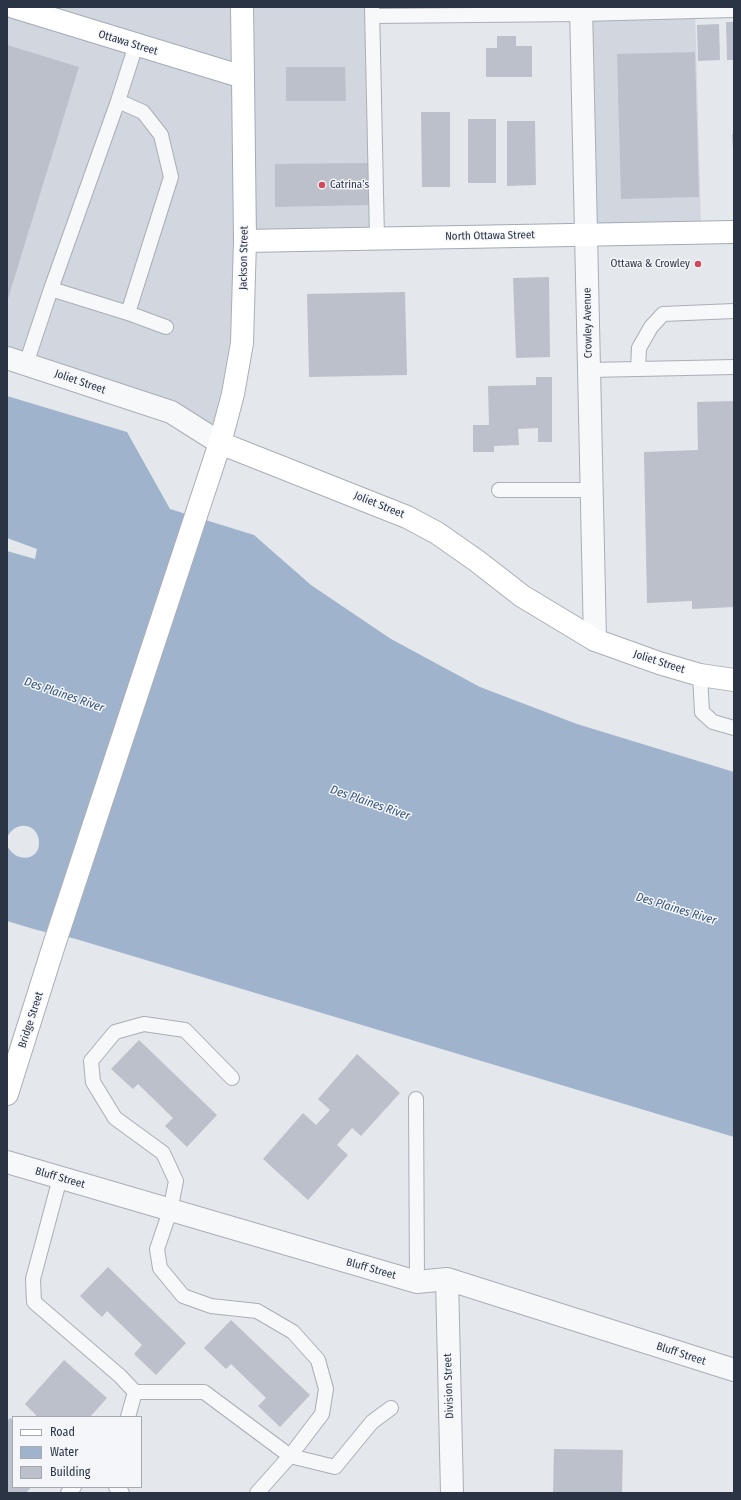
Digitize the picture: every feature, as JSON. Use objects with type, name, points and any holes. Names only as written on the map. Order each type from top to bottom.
[{"type":"street","name":"Ottawa Street","points":[[14,7],[243,77]]},
{"type":"street","name":"Jackson Street","points":[[200,503],[220,443],[233,394],[242,344],[245,240],[242,7]]},
{"type":"street","name":"Crowley Avenue","points":[[581,11],[595,640]]},
{"type":"street","name":"North Ottawa Street","points":[[245,240],[734,232]]},
{"type":"street","name":"Joliet Street","points":[[17,361],[171,412],[220,443],[407,517],[437,533],[477,561],[522,596],[595,640],[659,663],[700,675],[734,680]]},
{"type":"street","name":"Bridge Street","points":[[7,1094],[54,945],[200,503]]},
{"type":"street","name":"Bluff Street","points":[[7,1162],[170,1211],[417,1282],[447,1279],[734,1370]]},
{"type":"street","name":"Division Street","points":[[447,1279],[452,1493]]},
{"type":"lane","points":[[377,238],[372,12],[734,10]]},
{"type":"lane","points":[[17,361],[51,289],[118,101],[136,45]]},
{"type":"lane","points":[[118,101],[143,112],[161,135],[171,177],[128,313]]},
{"type":"lane","points":[[51,289],[128,313],[166,327]]},
{"type":"lane","points":[[638,369],[639,348],[651,327],[663,314],[734,310]]},
{"type":"lane","points":[[589,370],[734,367]]},
{"type":"lane","points":[[499,490],[591,490]]},
{"type":"lane","points":[[700,675],[702,712],[713,722],[734,728]]},
{"type":"lane","points":[[232,1078],[185,1030],[144,1024],[115,1032],[91,1061],[93,1082],[115,1118],[163,1153],[176,1181],[170,1211],[157,1249],[160,1268],[183,1296],[211,1306],[257,1312],[293,1332],[318,1360],[326,1389],[322,1414],[290,1456],[257,1493]]},
{"type":"lane","points":[[416,1100],[417,1282]]},
{"type":"lane","points":[[60,1178],[33,1279],[34,1302],[120,1376],[135,1392],[204,1392],[290,1456],[335,1467],[372,1422],[391,1408]]},
{"type":"lane","points":[[128,1416],[135,1392]]},
{"type":"shaded area","points":[[7,7],[238,78],[241,343],[219,441],[7,356]]},
{"type":"shaded area","points":[[21,7],[237,7],[238,75]]},
{"type":"shaded area","points":[[241,7],[582,7],[695,11],[701,229],[591,233],[581,14],[372,19],[376,237],[246,239]]},
{"type":"water","name":"Des Plaines River","points":[[7,396],[127,432],[170,509],[254,535],[311,585],[391,639],[480,687],[577,724],[734,772],[734,1137],[76,939],[7,921],[7,845],[10,851],[15,855],[26,858],[35,853],[38,849],[39,842],[38,835],[35,830],[25,826],[15,828],[10,832],[7,838],[7,551],[35,559],[37,549],[7,538]]},
{"type":"building","points":[[726,22],[734,22],[734,60],[727,60]]},
{"type":"building","points":[[719,24],[720,60],[698,61],[697,25]]},
{"type":"building","points":[[497,36],[516,36],[516,46],[532,46],[532,77],[486,77],[486,48],[497,48]]},
{"type":"building","points":[[7,45],[79,67],[7,302]]},
{"type":"building","points":[[695,52],[699,197],[621,199],[617,54]]},
{"type":"building","points":[[286,67],[345,67],[346,101],[286,101]]},
{"type":"building","points":[[421,112],[450,112],[450,187],[422,187]]},
{"type":"building","points":[[468,119],[496,119],[496,183],[468,183]]},
{"type":"building","points":[[507,121],[535,121],[536,185],[507,186]]},
{"type":"building","points":[[732,134],[734,134],[734,148],[733,148]]},
{"type":"building","name":"Catrina’s","points":[[369,163],[370,205],[275,207],[275,164]]},
{"type":"building","points":[[549,277],[550,357],[516,358],[513,278]]},
{"type":"building","points":[[405,292],[407,375],[309,377],[307,294]]},
{"type":"building","points":[[536,377],[552,377],[552,442],[538,442],[538,428],[518,429],[519,445],[494,446],[494,452],[473,452],[473,425],[489,425],[488,386],[536,385]]},
{"type":"building","points":[[734,401],[734,607],[692,609],[692,601],[647,603],[644,452],[698,450],[697,402]]},
{"type":"building","points":[[139,1040],[217,1115],[187,1147],[165,1126],[173,1118],[138,1084],[133,1089],[111,1069]]},
{"type":"building","points":[[357,1054],[400,1093],[361,1136],[352,1128],[337,1145],[348,1155],[308,1200],[263,1159],[303,1113],[316,1125],[330,1110],[318,1099]]},
{"type":"building","points":[[108,1267],[186,1343],[156,1375],[134,1354],[142,1345],[107,1311],[102,1317],[80,1296]]},
{"type":"building","points":[[231,1320],[310,1395],[280,1427],[258,1406],[266,1398],[231,1364],[226,1369],[204,1348]]},
{"type":"building","points":[[64,1360],[107,1398],[91,1416],[36,1416],[25,1404]]},
{"type":"building","points":[[10,1418],[12,1420],[12,1488],[30,1488],[26,1493],[7,1493],[7,1421]]},
{"type":"building","points":[[554,1449],[623,1450],[622,1493],[553,1493]]},
{"type":"place","name":"Catrina’s","points":[[322,185]]},
{"type":"place","name":"Ottawa & Crowley","points":[[698,264]]}]
